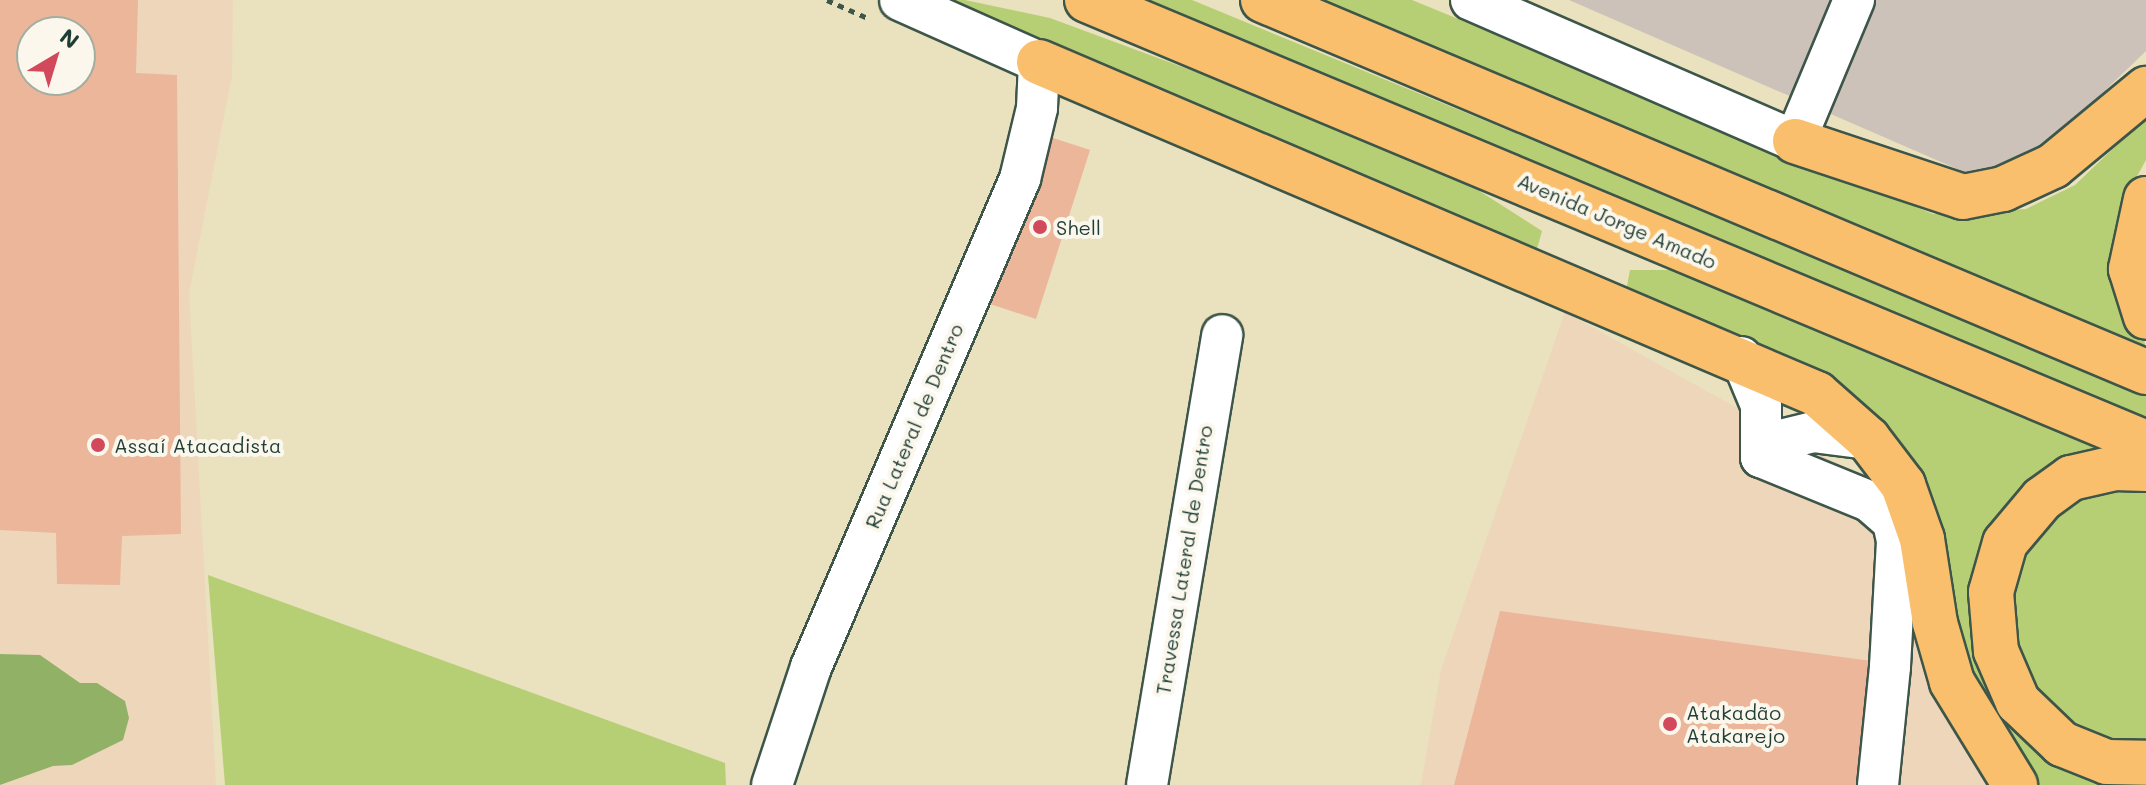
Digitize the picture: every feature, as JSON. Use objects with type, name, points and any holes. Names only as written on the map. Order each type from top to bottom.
[{"type":"main road","name":"Avenida Jorge Amado","points":[[1087,0],[2146,443]]},
{"type":"main road","points":[[1263,0],[2146,372]]},
{"type":"main road","points":[[1039,62],[1741,357],[1817,394],[1868,439],[1903,485],[1922,539],[1935,623],[1952,682],[2015,785]]},
{"type":"main road","points":[[1795,141],[1963,197],[2003,189],[2053,166],[2146,89]]},
{"type":"main road","points":[[2146,199],[2131,269],[2146,317]]},
{"type":"main road","points":[[2146,469],[2115,468],[2071,478],[2042,499],[2005,543],[1991,592],[1996,651],[2018,702],[2062,744],[2107,762],[2146,763]]},
{"type":"street","points":[[900,0],[1039,62]]},
{"type":"street","points":[[1471,0],[1795,141],[1854,0]]},
{"type":"street","name":"Rua Lateral de Dentro","points":[[772,785],[811,667],[1020,179],[1037,108],[1039,62]]},
{"type":"street","name":"Travessa Lateral de Dentro","points":[[1147,785],[1222,335]]},
{"type":"street","points":[[1741,357],[1761,405],[1761,457]]},
{"type":"street","points":[[1761,457],[1777,441],[1813,432],[1868,439]]},
{"type":"street","points":[[1761,457],[1869,501],[1893,522],[1897,541],[1892,636],[1878,785]]},
{"type":"shaded area","name":"Assaí Atacadista","points":[[0,0],[233,0],[232,76],[189,293],[216,785],[0,785]]},
{"type":"shaded area","points":[[1569,0],[2146,0],[2146,51],[2003,189]]},
{"type":"shaded area","name":"Atakadão Atakarejo","points":[[1565,312],[1882,489],[1947,710],[1987,785],[1421,785],[1441,670]]},
{"type":"green space","points":[[933,0],[965,0],[1050,18],[1231,85],[1467,183],[1542,231],[1535,256]]},
{"type":"green space","points":[[1128,0],[1192,0],[2146,393],[2146,417]]},
{"type":"green space","points":[[1299,0],[1412,0],[1933,214],[2026,209],[2075,185],[2146,117],[2146,160],[2125,198],[2146,352]]},
{"type":"green space","points":[[1630,270],[1686,270],[2115,454],[1987,552],[1999,705],[2146,785],[2029,785],[1958,663],[1901,451],[1625,296]]},
{"type":"green space","points":[[2146,484],[2146,749],[2064,732],[2025,691],[2004,628],[2007,567],[2043,513],[2088,486]]},
{"type":"green space","points":[[208,575],[725,763],[726,785],[225,785]]},
{"type":"green space","points":[[0,654],[40,655],[80,683],[97,683],[125,701],[129,718],[123,740],[72,765],[53,766],[0,785]]},
{"type":"building","name":"Assaí Atacadista","points":[[0,0],[138,0],[136,73],[177,75],[181,534],[122,536],[120,585],[57,584],[56,533],[0,530]]},
{"type":"building","name":"Shell","points":[[1044,135],[1090,150],[1036,319],[990,304]]},
{"type":"building","name":"Atakadão Atakarejo","points":[[1500,611],[1879,662],[1861,785],[1454,785]]},
{"type":"place","name":"Shell","points":[[1040,227]]},
{"type":"place","name":"Assaí Atacadista","points":[[98,445]]},
{"type":"place","name":"Atakadão Atakarejo","points":[[1670,724]]}]
